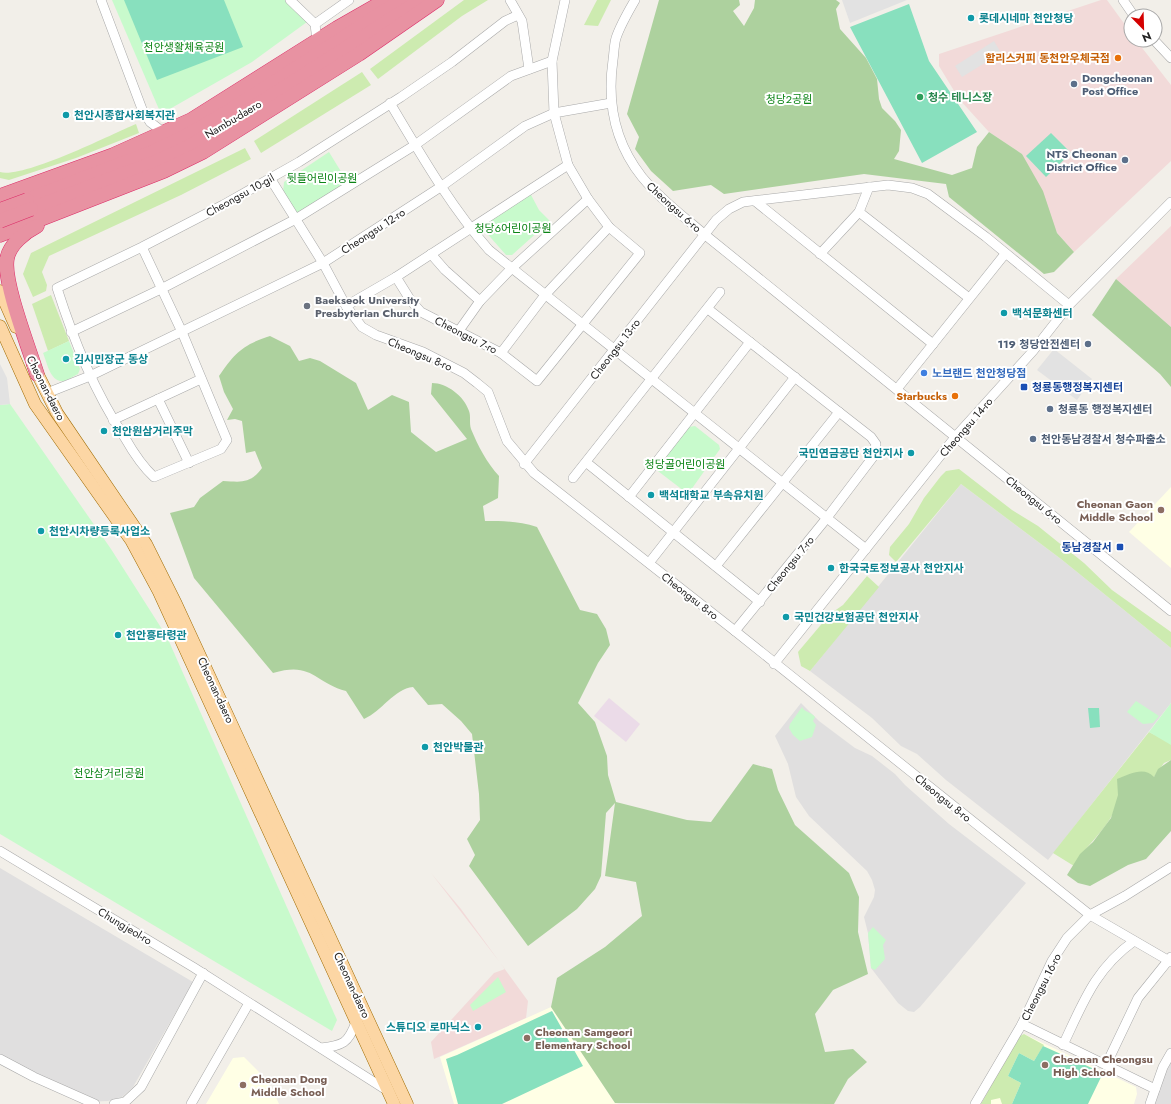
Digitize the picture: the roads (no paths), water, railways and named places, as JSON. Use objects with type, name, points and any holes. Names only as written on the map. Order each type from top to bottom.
[{"type":"highway","points":[[0,188],[14,187],[59,175],[113,155],[191,120],[386,0]]},
{"type":"highway","name":"Nambu-daero","points":[[27,205],[184,137],[231,110],[402,0]]},
{"type":"highway","name":"Nambu-daero","points":[[27,205],[153,162],[188,147],[250,110],[421,0]]},
{"type":"highway","points":[[37,374],[7,276],[7,258],[17,241],[29,230],[93,198],[164,171],[203,152],[359,54],[437,0]]},
{"type":"highway","points":[[0,234],[27,205],[59,175]]},
{"type":"highway","points":[[0,196],[27,205]]},
{"type":"highway","points":[[0,210],[27,205],[93,198]]},
{"type":"highway","points":[[0,221],[27,205]]},
{"type":"main road","name":"Cheonan-daero","points":[[0,291],[37,374],[57,413],[123,508],[146,544],[183,618],[404,1103]]},
{"type":"main road","name":"Cheonan-daero","points":[[0,326],[35,404],[131,540],[159,592],[388,1091],[404,1103]]},
{"type":"street","points":[[101,0],[142,109],[150,122],[163,132]]},
{"type":"street","points":[[290,0],[315,24],[317,42]]},
{"type":"street","points":[[315,24],[349,0]]},
{"type":"street","points":[[510,0],[522,21],[529,69]]},
{"type":"street","points":[[565,0],[552,61],[554,113],[568,165],[588,199],[609,227],[640,253],[582,325]]},
{"type":"street","name":"Cheongsu 6-ro","points":[[635,0],[616,38],[612,71],[611,103],[616,130],[626,154],[641,176],[654,190],[704,234],[1171,611]]},
{"type":"street","name":"Cheongsu 10-gil","points":[[113,420],[90,376],[71,332],[57,288],[142,248],[270,178],[390,103],[452,62],[505,21],[518,15]]},
{"type":"street","points":[[1162,48],[1171,58]]},
{"type":"street","points":[[71,332],[162,289],[294,220],[415,144],[511,76],[552,61]]},
{"type":"street","points":[[390,103],[442,186],[471,228],[489,250],[826,519],[866,549]]},
{"type":"street","name":"Cheongsu 12-ro","points":[[47,393],[90,376],[323,263],[442,186],[525,126],[554,113],[611,103]]},
{"type":"street","points":[[346,306],[396,277],[568,165]]},
{"type":"street","name":"Cheongsu 8-ro","points":[[270,178],[294,220],[323,263],[346,306],[362,328],[376,336],[423,352],[464,372],[477,382],[488,392],[507,441],[524,464],[1090,915],[1170,960]]},
{"type":"street","name":"Cheongsu 6-ro","points":[[704,234],[716,220],[729,209],[743,202],[869,187],[901,186],[928,194],[1069,304]]},
{"type":"street","points":[[820,254],[859,212],[869,187]]},
{"type":"street","points":[[458,332],[480,301],[511,269],[588,199]]},
{"type":"street","points":[[755,201],[933,344]]},
{"type":"street","name":"Cheongsu 14-ro","points":[[774,664],[956,436],[1033,351],[1069,304],[1171,202]]},
{"type":"street","points":[[859,212],[969,298]]},
{"type":"street","name":"Cheongsu 7-ro","points":[[501,353],[545,295],[609,227]]},
{"type":"street","name":"Cheongsu 13-ro","points":[[524,464],[615,350],[704,234]]},
{"type":"street","points":[[142,248],[182,332],[227,440],[221,449],[154,477],[139,460],[113,420],[201,379]]},
{"type":"street","points":[[431,254],[445,270],[480,301]]},
{"type":"street","points":[[897,389],[1005,254]]},
{"type":"street","name":"Cheongsu 7-ro","points":[[396,277],[411,301],[421,312],[501,353],[537,381],[582,325]]},
{"type":"street","points":[[573,478],[587,463],[720,292]]},
{"type":"street","name":"Cheongsu 7-ro","points":[[587,463],[760,602],[826,519],[873,457],[876,450],[876,444],[871,438],[839,412],[708,309]]},
{"type":"street","points":[[629,498],[750,342]]},
{"type":"street","points":[[649,563],[795,377]]},
{"type":"street","points":[[158,399],[189,463]]},
{"type":"street","points":[[716,566],[839,412]]},
{"type":"street","points":[[735,631],[760,602]]},
{"type":"street","name":"Chungjeol-ro","points":[[0,850],[203,973],[388,1091]]},
{"type":"street","name":"Cheongsu 16-ro","points":[[975,1104],[1022,1024],[1052,961],[1067,938],[1090,915],[1125,896],[1171,867]]},
{"type":"street","points":[[1063,1045],[1091,987],[1104,967],[1117,953],[1134,941]]},
{"type":"street","points":[[1106,1065],[1138,998],[1170,960]]},
{"type":"street","points":[[114,1104],[125,1102],[141,1087],[203,973]]},
{"type":"street","points":[[191,1104],[249,1003]]},
{"type":"street","points":[[320,1048],[343,1044],[351,1035],[356,1022]]},
{"type":"street","points":[[1022,1024],[1155,1089]]},
{"type":"street","points":[[1150,1104],[1163,1067],[1171,1053]]},
{"type":"street","points":[[0,1059],[34,1077],[95,1104]]},
{"type":"place","name":"롯데시네마 천안청당","points":[[971,18]]},
{"type":"place","name":"할리스커피 동천안우체국점","points":[[1118,58]]},
{"type":"place","name":"Dongcheonan Post Office","points":[[1074,84]]},
{"type":"place","name":"청수 테니스장","points":[[920,97]]},
{"type":"place","name":"천안시종합사회복지관","points":[[66,115]]},
{"type":"place","name":"NTS Cheonan District Office","points":[[1125,160]]},
{"type":"place","name":"Baekseok University Presbyterian Church","points":[[307,306]]},
{"type":"place","name":"백석문화센터","points":[[1004,313]]},
{"type":"place","name":"119 청당안전센터","points":[[1088,344]]},
{"type":"place","name":"김시민장군 동상","points":[[66,359]]},
{"type":"place","name":"노브랜드 천안청당점","points":[[924,373]]},
{"type":"place","name":"청룡동행정복지센터","points":[[1024,387]]},
{"type":"place","name":"Starbucks","points":[[955,396]]},
{"type":"place","name":"청룡동 행정복지센터","points":[[1050,409]]},
{"type":"place","name":"천안원삼거리주막","points":[[104,431]]},
{"type":"place","name":"천안동남경찰서 청수파출소","points":[[1033,439]]},
{"type":"place","name":"국민연금공단 천안지사","points":[[911,453]]},
{"type":"place","name":"백석대학교 부속유치원","points":[[651,495]]},
{"type":"place","name":"Cheonan Gaon Middle School","points":[[1161,510]]},
{"type":"place","name":"천안시차량등록사업소","points":[[41,531]]},
{"type":"place","name":"동남경찰서","points":[[1120,547]]},
{"type":"place","name":"한국국토정보공사 천안지사","points":[[831,568]]},
{"type":"place","name":"국민건강보험공단 천안지사","points":[[786,617]]},
{"type":"place","name":"천안흥타령관","points":[[118,635]]},
{"type":"place","name":"천안박물관","points":[[425,747]]},
{"type":"place","name":"스튜디오 로마닉스","points":[[478,1027]]},
{"type":"place","name":"Cheonan Samgeori Elementary School","points":[[527,1038]]},
{"type":"place","name":"Cheonan Cheongsu High School","points":[[1045,1065]]},
{"type":"place","name":"Cheonan Dong Middle School","points":[[243,1085]]},
{"type":"park label","name":"천안생활체육공원","points":[[184,47]]},
{"type":"park label","name":"청당2공원","points":[[789,99]]},
{"type":"park label","name":"뒷들어린이공원","points":[[322,178]]},
{"type":"park label","name":"청당6어린이공원","points":[[513,228]]},
{"type":"park label","name":"청당골어린이공원","points":[[685,464]]},
{"type":"park label","name":"천안삼거리공원","points":[[109,773]]}]
